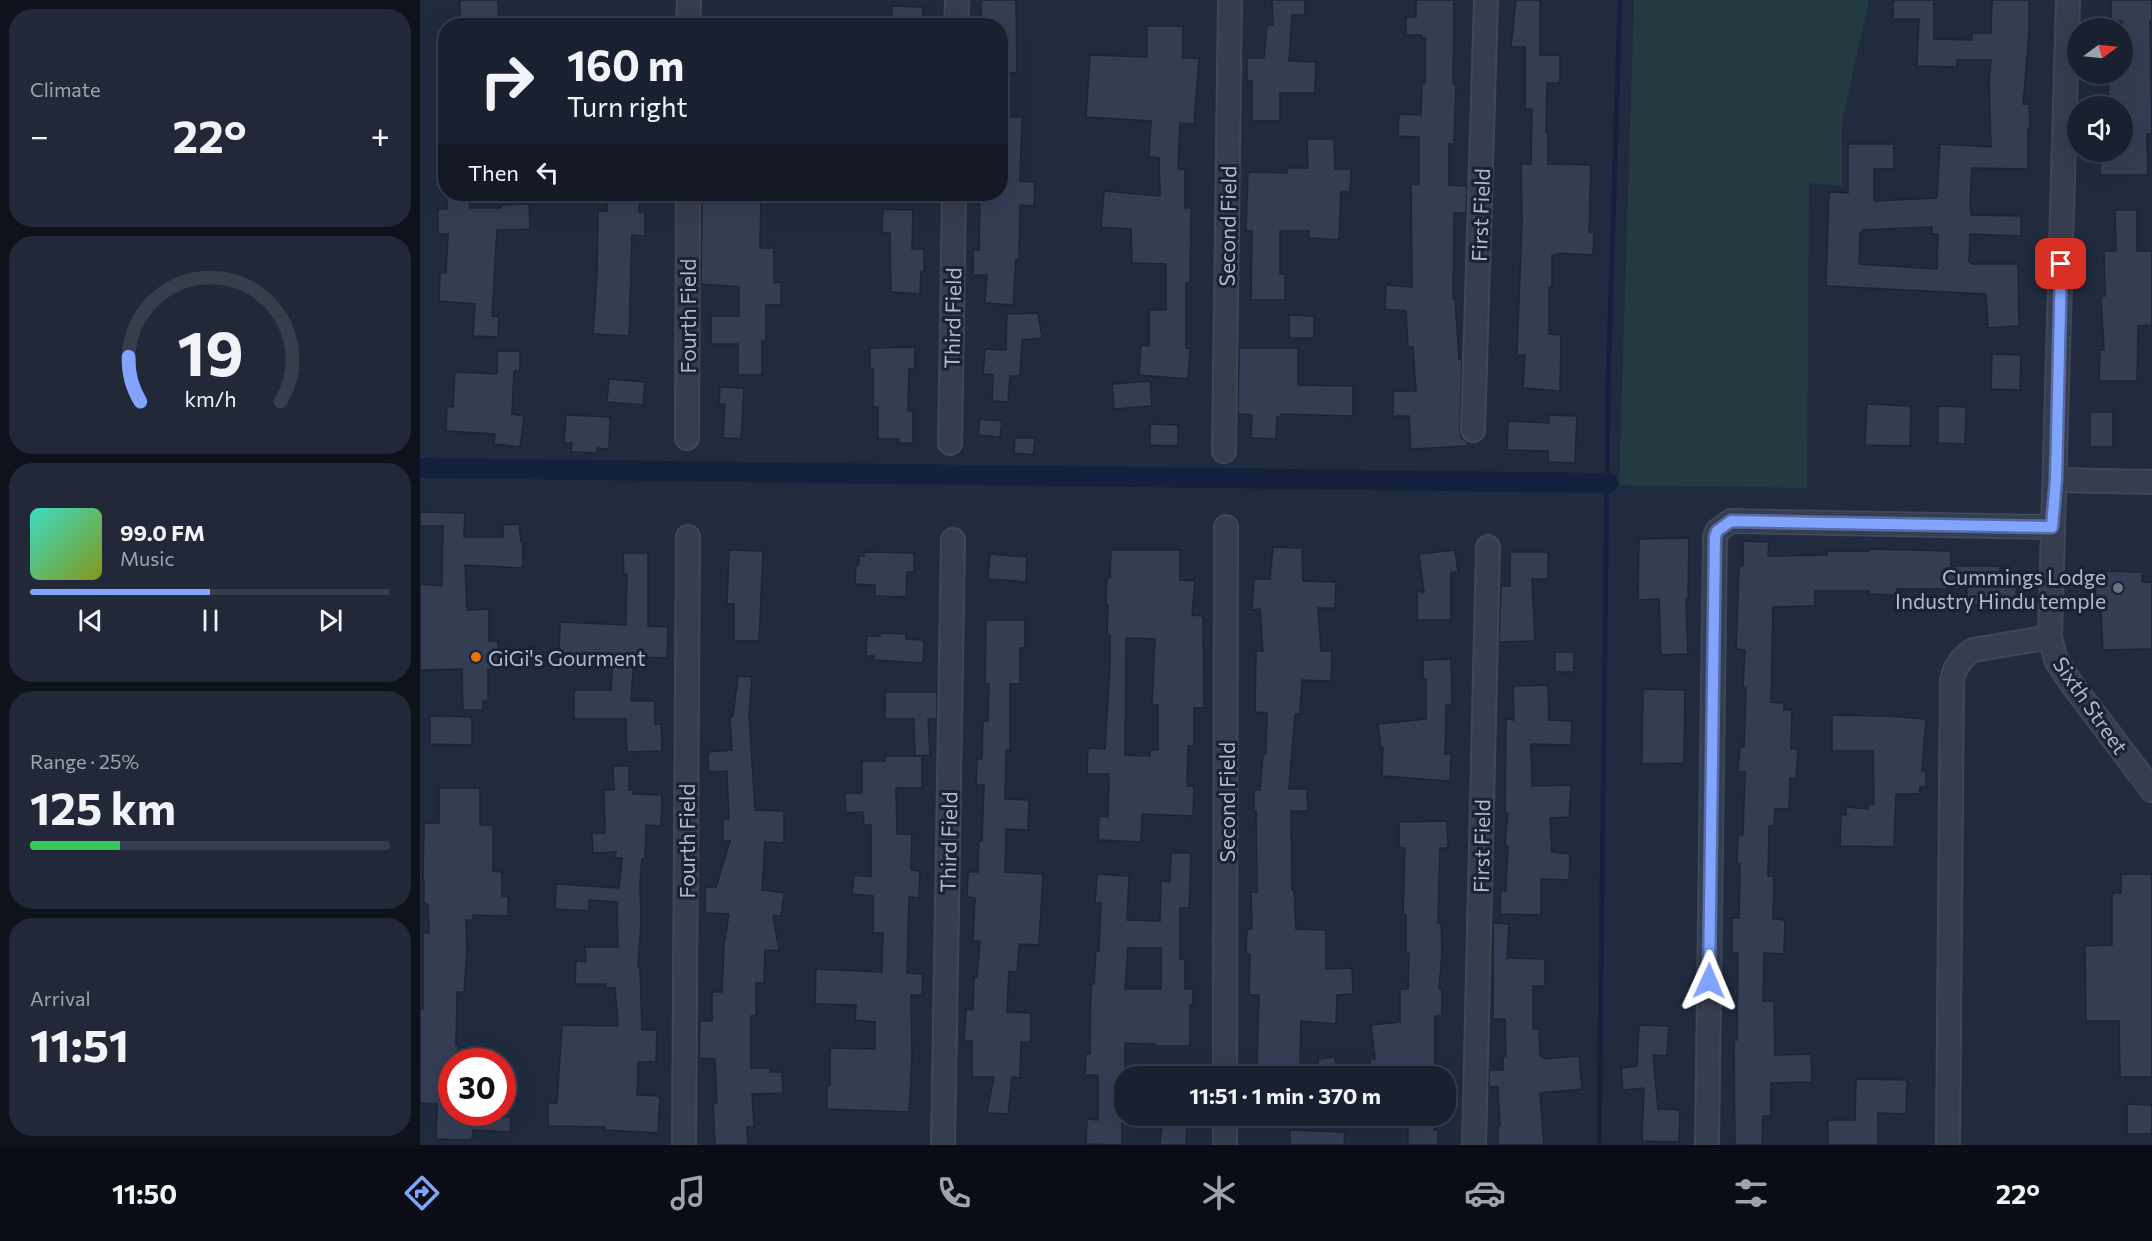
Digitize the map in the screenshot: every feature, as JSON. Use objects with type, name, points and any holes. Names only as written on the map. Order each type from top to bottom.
[{"type":"street","points":[[688,0],[688,18]]},
{"type":"street","points":[[957,0],[957,18]]},
{"type":"street","name":"Second Field","points":[[1224,451],[1230,0]]},
{"type":"street","name":"First Field","points":[[1473,430],[1486,0]]},
{"type":"street","name":"Sixth Street","points":[[2068,0],[2050,637],[2056,660],[2071,683],[2152,790]]},
{"type":"street","name":"Fourth Field","points":[[687,438],[688,201]]},
{"type":"street","name":"Third Field","points":[[950,444],[954,201]]},
{"type":"street","points":[[2056,480],[2152,482]]},
{"type":"street","points":[[1707,1145],[1715,537],[1717,531],[1731,521],[2052,527]]},
{"type":"street","name":"Second Field","points":[[1225,1066],[1226,527]]},
{"type":"street","name":"Fourth Field","points":[[684,1145],[688,537]]},
{"type":"street","name":"Third Field","points":[[944,1145],[953,540]]},
{"type":"street","name":"First Field","points":[[1474,1145],[1488,547]]},
{"type":"street","points":[[1948,1145],[1952,680],[1958,664],[1973,650],[2050,637]]},
{"type":"street","points":[[1225,1126],[1225,1145]]},
{"type":"green space","points":[[1634,0],[1869,0],[1842,122],[1842,186],[1809,183],[1807,488],[1619,485]]},
{"type":"building","points":[[460,0],[498,0],[499,18],[460,18]]},
{"type":"building","points":[[981,0],[1016,0],[1017,73],[1008,72],[1008,18],[981,18]]},
{"type":"building","points":[[1272,0],[1305,0],[1305,15],[1292,15],[1289,61],[1316,62],[1315,93],[1280,93],[1280,121],[1252,121],[1252,81],[1247,81],[1247,58],[1264,58],[1267,25],[1273,25]]},
{"type":"building","points":[[1416,0],[1454,0],[1453,84],[1456,84],[1454,144],[1449,144],[1449,185],[1467,186],[1466,213],[1454,213],[1453,299],[1455,299],[1459,359],[1462,358],[1460,430],[1461,437],[1468,446],[1411,449],[1409,416],[1393,416],[1393,391],[1416,391],[1413,347],[1408,347],[1406,311],[1385,309],[1386,285],[1412,287],[1411,184],[1419,184],[1419,137],[1398,136],[1399,114],[1421,115],[1422,83],[1425,83],[1425,38],[1422,38],[1422,35],[1406,35],[1406,17],[1416,17]]},
{"type":"building","points":[[1516,0],[1540,0],[1540,55],[1560,55],[1560,83],[1547,83],[1548,164],[1591,165],[1589,232],[1594,232],[1593,255],[1557,253],[1557,255],[1552,255],[1549,334],[1561,335],[1560,391],[1523,388],[1525,355],[1517,355],[1522,220],[1521,164],[1531,164],[1532,109],[1525,109],[1525,47],[1511,47]]},
{"type":"building","points":[[1893,0],[1934,0],[1934,39],[1972,40],[1972,33],[1991,33],[1992,0],[2029,0],[2029,33],[2023,104],[2029,104],[2028,169],[1972,168],[1970,201],[1971,215],[2021,216],[2021,236],[1970,234],[1969,262],[1973,264],[2018,264],[2019,326],[1988,328],[1986,294],[1826,286],[1829,192],[1848,193],[1848,144],[1894,144],[1894,169],[1874,169],[1874,201],[1937,198],[1940,144],[1991,147],[1989,80],[1991,60],[1957,60],[1957,67],[1917,66],[1919,19],[1893,19]],"holes":[[[1932,227],[1932,234],[1938,234],[1937,269],[1859,264],[1862,230]]]},
{"type":"building","points":[[2111,0],[2152,0],[2152,21],[2150,21],[2152,134],[2147,134],[2148,175],[2100,175],[2100,162],[2133,162],[2133,96],[2109,96],[2108,84],[2133,84],[2133,18],[2111,18]]},
{"type":"building","points":[[892,6],[923,7],[923,18],[891,18]]},
{"type":"building","points":[[1147,26],[1183,26],[1183,58],[1199,58],[1194,124],[1180,123],[1178,169],[1185,169],[1185,208],[1191,208],[1190,283],[1186,283],[1186,348],[1190,348],[1188,379],[1139,375],[1141,345],[1149,346],[1149,310],[1166,310],[1166,264],[1132,263],[1131,229],[1101,227],[1104,191],[1160,196],[1159,158],[1149,157],[1151,121],[1086,117],[1090,55],[1147,57]]},
{"type":"building","points":[[1008,117],[1022,117],[1020,181],[1035,182],[1034,206],[1020,205],[1019,260],[1016,260],[1013,305],[985,303],[987,275],[973,275],[973,250],[979,250],[980,201],[1008,201]]},
{"type":"building","points":[[1307,139],[1334,139],[1335,169],[1351,169],[1350,192],[1341,192],[1339,240],[1309,238],[1309,231],[1280,231],[1280,274],[1285,274],[1285,300],[1251,300],[1252,231],[1246,231],[1248,172],[1287,173],[1287,168],[1308,168]]},
{"type":"building","points":[[447,201],[469,201],[470,208],[501,208],[501,205],[529,204],[530,229],[497,230],[492,316],[499,317],[498,337],[473,336],[475,304],[439,301],[440,272],[446,273],[448,234],[438,234],[438,209],[447,209]]},
{"type":"building","points":[[608,201],[640,201],[639,212],[645,213],[645,236],[632,235],[629,336],[593,334],[598,211],[607,211]]},
{"type":"building","points":[[702,201],[761,201],[760,248],[774,248],[774,283],[781,282],[781,305],[766,305],[766,341],[762,341],[762,375],[738,375],[738,344],[711,344],[711,316],[739,316],[739,287],[701,284]]},
{"type":"building","points":[[883,209],[913,210],[912,249],[924,249],[924,272],[921,272],[920,294],[891,292],[890,233],[882,233]]},
{"type":"building","points":[[2115,210],[2137,210],[2137,251],[2152,251],[2152,325],[2138,326],[2137,381],[2099,381],[2100,350],[2104,350],[2101,296],[2105,296],[2104,251],[2116,251]]},
{"type":"building","points":[[1038,313],[1042,338],[1022,340],[1020,376],[1010,376],[1008,402],[992,401],[993,375],[983,374],[985,349],[1006,350],[1007,314]]},
{"type":"building","points":[[1289,315],[1314,316],[1314,338],[1289,338]]},
{"type":"building","points":[[915,347],[915,369],[909,369],[908,411],[913,411],[913,443],[898,443],[899,439],[878,439],[878,407],[873,407],[873,369],[870,369],[870,348]]},
{"type":"building","points":[[1239,348],[1298,348],[1298,385],[1353,386],[1353,416],[1281,414],[1281,418],[1277,417],[1276,439],[1251,438],[1252,415],[1238,414]]},
{"type":"building","points":[[497,351],[520,351],[520,371],[514,371],[512,414],[524,416],[520,447],[494,444],[495,434],[446,431],[447,406],[453,407],[455,372],[497,374]]},
{"type":"building","points":[[1992,354],[2021,355],[2020,390],[1991,389]]},
{"type":"building","points":[[609,379],[645,382],[643,405],[607,402]]},
{"type":"building","points":[[1150,381],[1152,406],[1114,409],[1112,384]]},
{"type":"building","points":[[720,387],[744,388],[741,439],[723,438],[725,404],[719,404]]},
{"type":"building","points":[[1867,404],[1911,406],[1910,446],[1865,445]]},
{"type":"building","points":[[1938,406],[1966,407],[1965,444],[1938,443]]},
{"type":"building","points":[[2090,412],[2113,412],[2113,447],[2090,447]]},
{"type":"building","points":[[566,415],[610,417],[609,449],[597,448],[597,453],[571,452],[572,443],[564,443]]},
{"type":"building","points":[[1549,415],[1577,416],[1575,463],[1548,462],[1548,451],[1507,450],[1508,421],[1549,423]]},
{"type":"building","points":[[980,419],[1002,421],[1000,437],[978,435]]},
{"type":"building","points":[[1150,424],[1178,425],[1178,446],[1150,445]]},
{"type":"building","points":[[1015,438],[1035,438],[1033,455],[1014,453]]},
{"type":"building","points":[[420,512],[465,513],[464,537],[503,537],[503,525],[519,524],[521,542],[523,542],[523,568],[465,565],[467,610],[489,609],[489,641],[498,641],[498,669],[488,669],[488,701],[483,701],[483,710],[463,710],[462,669],[420,670],[420,584],[442,586],[443,526],[420,526]]},
{"type":"building","points":[[1689,538],[1688,599],[1686,599],[1688,654],[1661,655],[1659,599],[1638,600],[1639,539]]},
{"type":"building","points":[[1743,541],[1769,542],[1768,556],[1827,555],[1827,551],[1869,551],[1870,549],[1951,551],[1951,566],[2000,566],[2000,575],[2017,574],[2016,605],[1967,605],[1967,589],[1897,589],[1897,595],[1869,594],[1869,591],[1815,591],[1815,606],[1773,607],[1771,702],[1784,703],[1784,710],[1792,710],[1791,749],[1798,749],[1796,779],[1790,778],[1789,809],[1775,809],[1774,826],[1769,826],[1768,876],[1774,876],[1773,919],[1785,920],[1784,954],[1764,953],[1763,1001],[1774,1001],[1775,1055],[1811,1054],[1812,1082],[1771,1083],[1771,1116],[1763,1116],[1762,1145],[1735,1145],[1734,1040],[1737,1040],[1738,953],[1732,953],[1732,918],[1739,918],[1738,835],[1743,835],[1745,772],[1738,772],[1740,747],[1744,747],[1745,650],[1736,649],[1739,567],[1743,566]]},
{"type":"building","points":[[1273,547],[1302,548],[1303,581],[1336,582],[1335,608],[1318,608],[1321,651],[1332,651],[1331,681],[1302,680],[1300,714],[1295,714],[1289,789],[1307,789],[1308,811],[1291,811],[1292,890],[1294,890],[1296,929],[1326,930],[1326,969],[1352,968],[1353,994],[1337,995],[1336,1024],[1301,1021],[1300,1066],[1257,1066],[1259,995],[1249,995],[1250,954],[1246,954],[1247,929],[1252,929],[1251,892],[1257,892],[1254,790],[1260,790],[1263,754],[1266,754],[1267,713],[1255,712],[1256,651],[1263,651],[1260,609],[1252,610],[1254,579],[1270,579]]},
{"type":"building","points":[[729,550],[763,551],[759,641],[734,641],[734,604],[727,604]]},
{"type":"building","points":[[1111,550],[1180,550],[1180,580],[1195,581],[1192,615],[1203,616],[1204,708],[1194,708],[1194,746],[1188,746],[1187,786],[1194,786],[1193,816],[1142,814],[1141,842],[1098,840],[1099,816],[1108,817],[1109,774],[1087,774],[1088,748],[1105,749],[1110,666],[1110,635],[1107,635],[1108,605],[1106,605],[1107,578],[1110,578]],"holes":[[[1126,638],[1155,639],[1152,704],[1158,705],[1158,750],[1150,750],[1150,756],[1125,755]]]},
{"type":"building","points":[[1455,550],[1458,572],[1451,573],[1451,620],[1417,620],[1417,591],[1424,592],[1419,554]]},
{"type":"building","points":[[864,552],[914,553],[914,572],[907,572],[906,597],[875,596],[875,585],[855,584],[856,565],[859,565],[859,556],[864,556]]},
{"type":"building","points":[[1510,552],[1548,552],[1548,579],[1532,579],[1535,641],[1499,642],[1501,586],[1510,586]]},
{"type":"building","points":[[623,553],[648,553],[648,626],[668,627],[667,658],[634,657],[631,701],[655,701],[655,724],[661,724],[662,751],[627,752],[626,719],[574,719],[574,690],[611,690],[613,656],[559,653],[560,622],[626,625],[627,574],[624,574]]},
{"type":"building","points":[[990,554],[1027,557],[1026,582],[988,579]]},
{"type":"building","points":[[2096,571],[2143,572],[2142,582],[2152,582],[2152,649],[2103,650],[2101,612],[2095,611]]},
{"type":"building","points":[[986,620],[1025,620],[1025,648],[1020,648],[1020,684],[1010,684],[1010,751],[1006,750],[1005,799],[1029,800],[1028,830],[1006,829],[1005,872],[1043,874],[1039,945],[1019,944],[1017,972],[1009,971],[1007,1012],[1031,1013],[1031,1042],[1021,1042],[1020,1078],[1012,1077],[1008,1114],[987,1113],[994,1077],[972,1077],[972,1041],[964,1041],[966,1009],[973,1010],[974,977],[977,977],[980,941],[973,941],[975,898],[967,897],[968,872],[978,872],[979,841],[982,841],[984,785],[976,785],[977,759],[982,759],[983,721],[988,721],[989,684],[985,684]]},
{"type":"building","points":[[880,633],[906,634],[906,639],[924,640],[923,663],[874,660],[874,656],[866,656],[867,636],[880,636]]},
{"type":"building","points":[[1555,652],[1574,652],[1574,672],[1555,672]]},
{"type":"building","points":[[1451,659],[1452,705],[1446,705],[1445,754],[1451,754],[1450,781],[1382,776],[1383,748],[1381,748],[1378,724],[1426,719],[1426,679],[1423,679],[1423,660]]},
{"type":"building","points":[[738,676],[752,677],[749,713],[755,810],[784,811],[784,843],[765,842],[762,890],[784,893],[781,916],[773,915],[779,951],[765,950],[764,983],[756,983],[756,1016],[751,1016],[751,1068],[770,1068],[770,1072],[782,1072],[783,1093],[752,1094],[754,1127],[747,1127],[748,1145],[715,1145],[713,1103],[717,1103],[715,1059],[699,1058],[700,1021],[712,1021],[712,992],[722,992],[724,944],[729,914],[705,913],[705,887],[716,887],[730,841],[723,841],[723,819],[729,819],[727,771],[709,772],[708,752],[732,750],[730,717],[733,716]]},
{"type":"building","points":[[1548,685],[1549,720],[1572,721],[1571,745],[1531,744],[1532,786],[1571,785],[1569,817],[1550,818],[1552,852],[1570,854],[1569,880],[1541,879],[1541,915],[1500,914],[1501,890],[1506,891],[1508,846],[1505,846],[1508,813],[1505,813],[1506,719],[1514,720],[1513,686]]},
{"type":"building","points":[[1643,689],[1685,690],[1684,763],[1642,764]]},
{"type":"building","points":[[885,692],[937,692],[937,719],[928,719],[930,755],[916,756],[922,756],[922,788],[896,788],[897,834],[912,834],[911,870],[920,871],[919,898],[909,897],[907,973],[923,974],[922,995],[911,995],[912,1057],[909,1112],[827,1109],[827,1086],[830,1086],[830,1048],[875,1049],[875,1022],[855,1020],[856,1005],[815,1004],[816,969],[882,972],[883,933],[873,933],[873,896],[852,894],[854,875],[871,877],[871,825],[864,825],[863,812],[846,813],[845,793],[862,793],[862,761],[885,761],[885,756],[915,756],[914,719],[885,719]]},
{"type":"building","points":[[1832,715],[1926,719],[1922,771],[1926,771],[1926,787],[1920,787],[1920,794],[1896,794],[1894,847],[1840,846],[1841,814],[1846,815],[1846,807],[1868,809],[1869,804],[1874,804],[1873,751],[1832,751]]},
{"type":"building","points":[[430,716],[472,717],[472,745],[430,744]]},
{"type":"building","points":[[613,766],[629,766],[629,790],[633,790],[633,794],[662,795],[661,826],[646,825],[645,859],[642,859],[640,882],[641,923],[638,967],[640,967],[642,1030],[657,1030],[656,1062],[638,1062],[637,1095],[660,1096],[658,1133],[605,1130],[605,1127],[548,1126],[548,1103],[557,1103],[562,1025],[618,1026],[615,988],[606,988],[606,984],[575,984],[576,961],[586,962],[585,947],[618,947],[617,902],[589,900],[589,911],[555,909],[556,884],[619,888],[622,858],[615,858],[616,852],[593,853],[592,833],[605,833],[604,790],[614,790]]},
{"type":"building","points":[[439,788],[480,788],[480,825],[493,825],[493,871],[502,872],[502,896],[508,896],[508,916],[473,915],[473,920],[466,920],[467,949],[464,992],[457,992],[456,1045],[458,1048],[438,1048],[438,1126],[510,1126],[510,1132],[473,1130],[472,1140],[436,1139],[437,1104],[420,1103],[423,933],[429,933],[428,904],[424,904],[424,823],[439,823]]},
{"type":"building","points":[[1447,821],[1448,848],[1440,848],[1438,923],[1441,923],[1442,953],[1439,989],[1442,989],[1442,1016],[1435,1016],[1435,1066],[1370,1066],[1370,1059],[1375,1059],[1371,1025],[1400,1022],[1400,989],[1408,989],[1409,953],[1406,953],[1406,915],[1403,914],[1405,848],[1399,848],[1399,822]]},
{"type":"building","points":[[1171,853],[1191,853],[1189,908],[1180,908],[1180,959],[1185,959],[1185,989],[1193,989],[1193,1006],[1190,1005],[1190,1046],[1125,1043],[1125,1066],[1114,1066],[1114,1126],[1122,1126],[1122,1145],[1086,1144],[1087,1119],[1098,1120],[1098,1075],[1085,1075],[1086,1053],[1090,1054],[1091,984],[1094,984],[1096,951],[1099,951],[1101,903],[1095,903],[1097,874],[1129,876],[1127,920],[1160,921],[1161,881],[1170,882]],"holes":[[[1128,948],[1161,948],[1161,989],[1125,989]]]},
{"type":"building","points":[[2121,874],[2152,874],[2152,1077],[2120,1077],[2119,1021],[2086,1021],[2085,946],[2112,945],[2112,893],[2121,893]]},
{"type":"building","points":[[1493,923],[1509,924],[1507,958],[1545,959],[1545,986],[1533,986],[1533,1029],[1539,1029],[1540,1056],[1544,1056],[1544,1059],[1579,1056],[1582,1089],[1540,1093],[1544,1145],[1498,1145],[1498,1126],[1500,1126],[1498,1087],[1489,1087],[1489,1070],[1503,1070],[1503,1056],[1506,1056],[1505,1019],[1493,1019]]},
{"type":"building","points":[[1639,1025],[1669,1026],[1667,1056],[1653,1055],[1658,1109],[1680,1110],[1679,1142],[1642,1141],[1644,1088],[1623,1090],[1621,1068],[1637,1066]]},
{"type":"building","points":[[1335,1057],[1336,1066],[1319,1066],[1318,1059]]},
{"type":"building","points":[[1856,1079],[1907,1080],[1906,1114],[1878,1113],[1878,1145],[1828,1145],[1828,1120],[1855,1120]]},
{"type":"building","points":[[2127,1104],[2152,1105],[2152,1134],[2127,1134]]},
{"type":"building","points":[[1162,1126],[1187,1126],[1186,1145],[1160,1145]]},
{"type":"building","points":[[1408,1126],[1434,1126],[1434,1130],[1438,1130],[1438,1145],[1408,1145]]},
{"type":"building","points":[[1290,1130],[1345,1132],[1344,1145],[1290,1145]]},
{"type":"waterway","points":[[1599,1145],[1608,386],[1620,0]]},
{"type":"waterway","points":[[420,468],[1608,483]]},
{"type":"place","name":"Cummings Lodge Industry Hindu temple","points":[[2118,588]]},
{"type":"place","name":"GiGi's Gourment","points":[[476,657]]},
{"type":"route","points":[[1709,981],[1715,537],[1717,531],[1731,521],[2052,527],[2056,480],[2061,264]]}]
